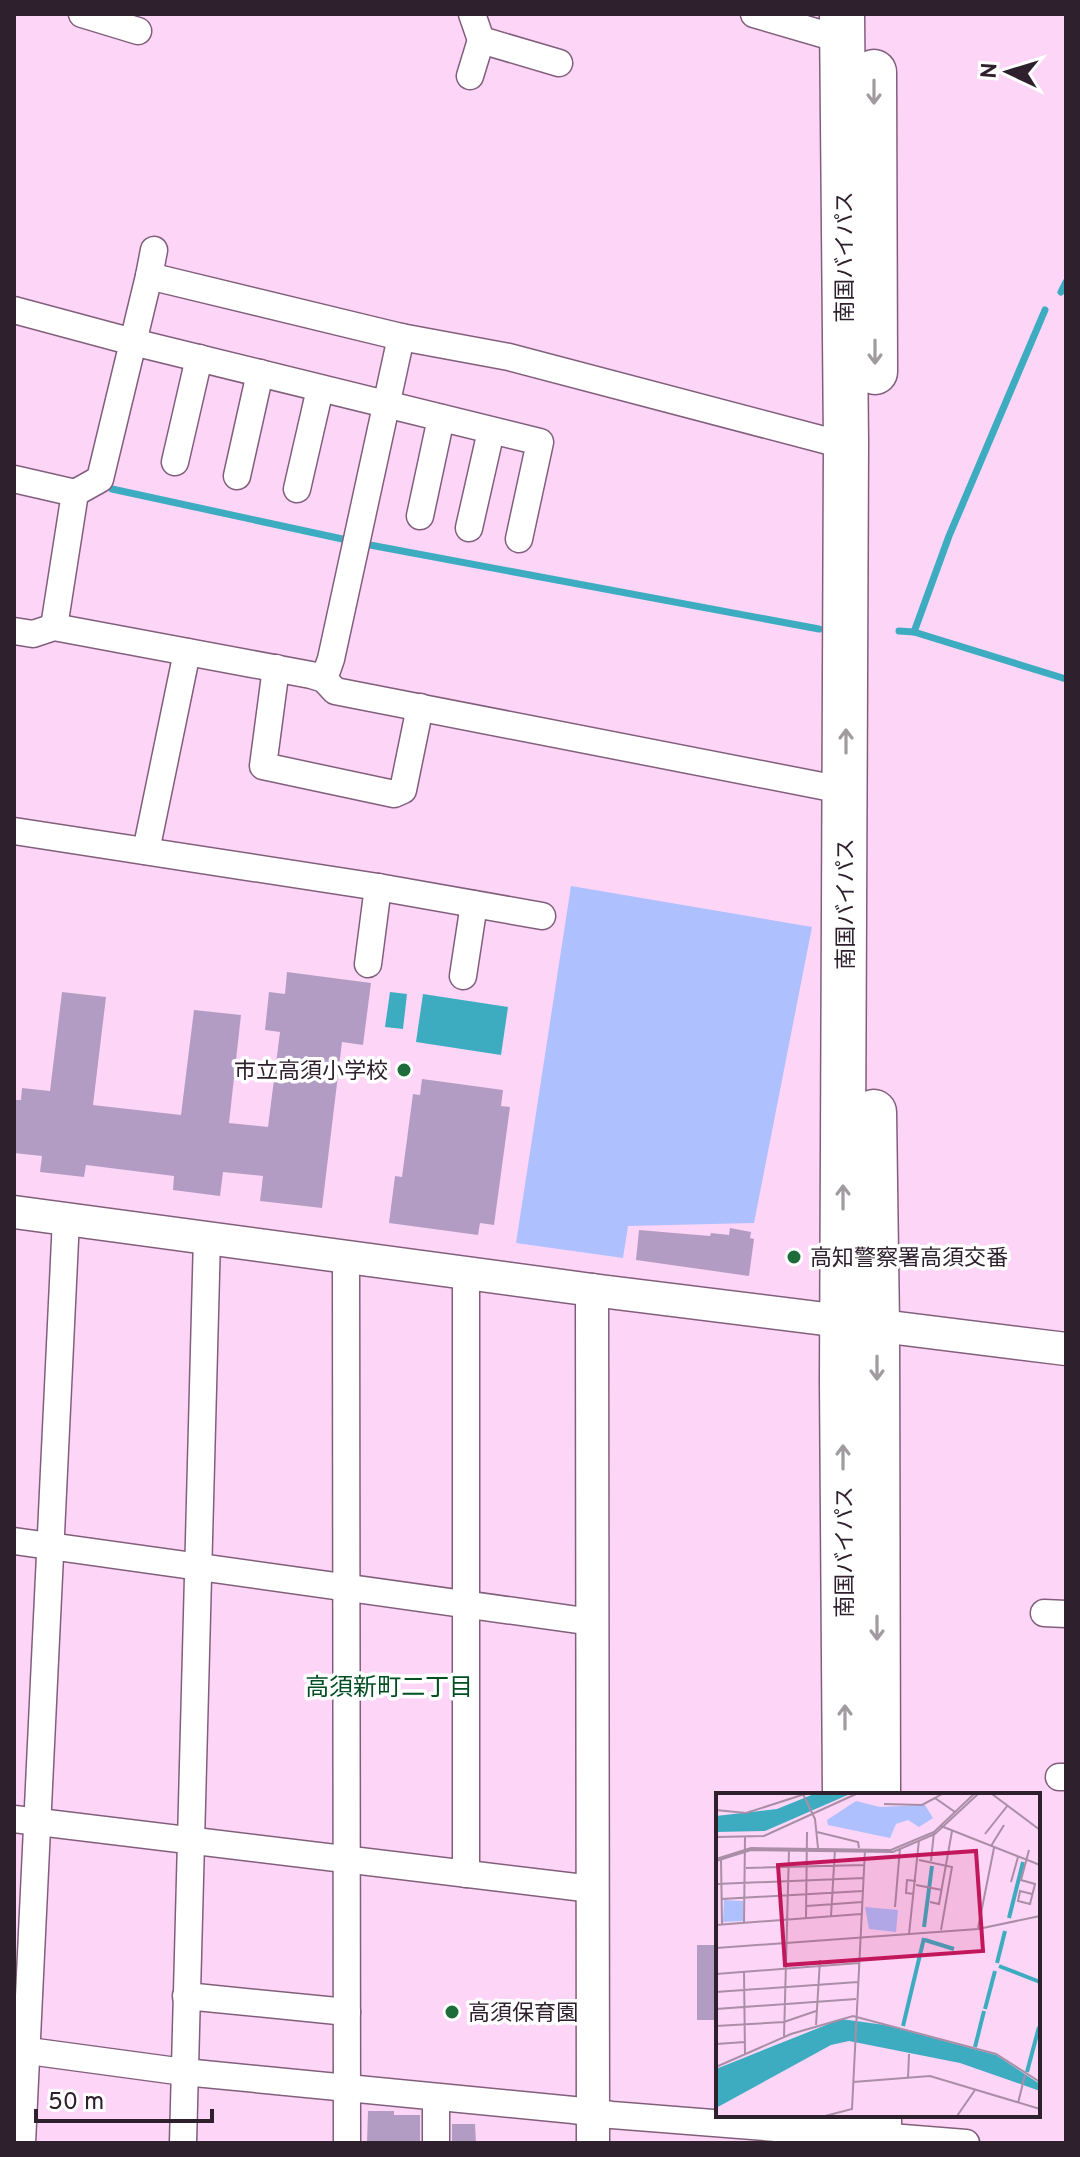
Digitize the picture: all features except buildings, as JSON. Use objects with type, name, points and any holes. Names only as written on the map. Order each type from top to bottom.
[{"type":"highway","name":"南国バイパス","points":[[853,23],[846,444],[846,789],[860,1323],[878,1793]]},
{"type":"highway","name":"南国バイパス","points":[[845,1793],[860,1323],[874,1134],[876,624],[853,23]]},
{"type":"street","points":[[82,14],[138,31]]},
{"type":"street","points":[[470,76],[481,40],[472,14]]},
{"type":"street","points":[[754,14],[853,23]]},
{"type":"street","points":[[481,40],[559,63]]},
{"type":"street","points":[[14,479],[75,493],[100,479],[154,250]]},
{"type":"street","points":[[149,276],[401,337],[509,357],[846,444]]},
{"type":"street","points":[[14,310],[540,442],[519,539]]},
{"type":"street","points":[[324,679],[331,659],[401,337]]},
{"type":"street","points":[[175,462],[199,358]]},
{"type":"street","points":[[237,476],[260,373]]},
{"type":"street","points":[[297,489],[320,389]]},
{"type":"street","points":[[420,516],[441,418]]},
{"type":"street","points":[[469,528],[491,431]]},
{"type":"street","points":[[54,627],[75,493]]},
{"type":"street","points":[[14,631],[33,634],[54,627],[276,668],[324,679],[335,691],[846,789]]},
{"type":"street","points":[[146,851],[187,652]]},
{"type":"street","points":[[276,668],[263,766],[394,794],[403,790],[420,707]]},
{"type":"street","points":[[14,831],[378,887],[542,916]]},
{"type":"street","points":[[368,964],[378,887]]},
{"type":"street","points":[[463,976],[474,904]]},
{"type":"street","points":[[14,1212],[827,1321],[1066,1349]]},
{"type":"street","points":[[22,2143],[20,2050],[26,1821],[51,1546],[66,1219]]},
{"type":"street","points":[[183,2143],[207,1237]]},
{"type":"street","points":[[346,1257],[347,2143]]},
{"type":"street","points":[[466,1273],[466,1874]]},
{"type":"street","points":[[592,1290],[594,2128]]},
{"type":"street","points":[[14,1541],[592,1622]]},
{"type":"street","points":[[26,1821],[592,1889]]},
{"type":"street","points":[[186,1996],[347,2012]]},
{"type":"street","points":[[20,2050],[184,2072],[436,2098],[594,2128],[612,2115],[863,2131],[966,2143]]},
{"type":"street","points":[[436,2098],[436,2143]]},
{"type":"shaded area","points":[[571,886],[812,927],[754,1223],[628,1226],[623,1258],[516,1243]]},
{"type":"shaded area","points":[[390,992],[407,994],[403,1029],[385,1027]]},
{"type":"shaded area","points":[[423,994],[508,1007],[501,1055],[416,1042]]},
{"type":"waterway","points":[[1061,292],[1066,282]]},
{"type":"waterway","points":[[914,632],[949,536],[1045,310]]},
{"type":"waterway","points":[[112,489],[370,545],[819,629]]},
{"type":"waterway","points":[[899,631],[914,632],[1066,679]]},
{"type":"place","name":"市立高須小学校","points":[[404,1070]]},
{"type":"place","name":"高知警察署高須交番","points":[[794,1257]]},
{"type":"place","name":"高須保育園","points":[[452,2012]]},
{"type":"district","name":"高須新町二丁目","points":[[389,1687]]}]
